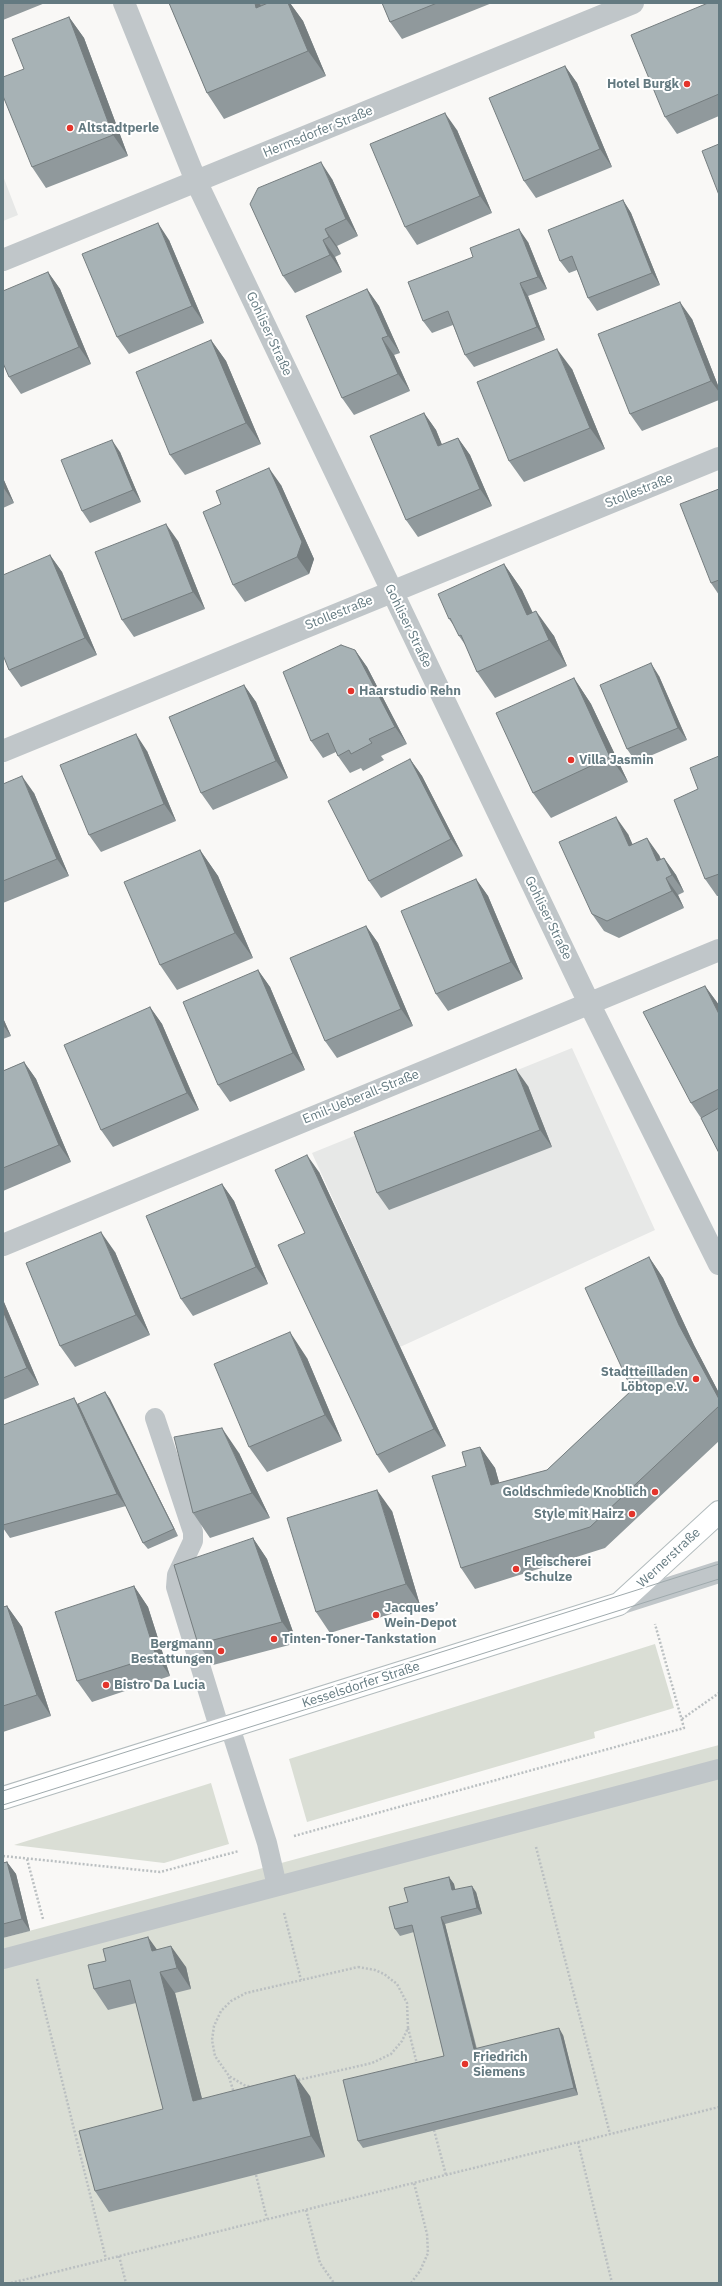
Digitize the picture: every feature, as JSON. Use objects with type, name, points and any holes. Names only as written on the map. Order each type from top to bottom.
[{"type":"street","name":"Gohliser Straße","points":[[124,3],[196,181],[589,1003],[719,1264]]},
{"type":"street","name":"Hermsdorfer Straße","points":[[3,260],[633,3]]},
{"type":"street","name":"Stollestraße","points":[[3,751],[719,458]]},
{"type":"street","name":"Emil-Ueberall-Straße","points":[[3,1245],[719,950]]},
{"type":"street","name":"Wernerstraße","points":[[619,1604],[719,1512]]},
{"type":"street","name":"Kesselsdorfer Straße","points":[[3,1798],[719,1572]]},
{"type":"lane","points":[[154,1418],[193,1532],[192,1541],[177,1575],[176,1587],[267,1843],[277,1886]]},
{"type":"lane","points":[[3,1959],[719,1769]]},
{"type":"path","points":[[3,1856],[160,1872],[684,1728],[661,1643]]},
{"type":"path","points":[[682,1719],[719,1693]]},
{"type":"path","points":[[529,1820],[610,2134]]},
{"type":"path","points":[[27,1859],[51,1946]]},
{"type":"path","points":[[277,1886],[301,1980]]},
{"type":"path","points":[[30,1951],[106,2259]]},
{"type":"path","points":[[235,2099],[229,2076],[215,2056],[212,2040],[214,2026],[221,2012],[231,2001],[246,1993],[358,1967],[375,1970],[384,1974],[397,1984],[407,2003],[408,2028],[418,2069]]},
{"type":"path","points":[[229,2076],[244,2085],[256,2088],[272,2086],[372,2063],[391,2054],[402,2041],[408,2028]]},
{"type":"path","points":[[11,2283],[719,2108]]},
{"type":"path","points":[[434,2130],[446,2175]]},
{"type":"path","points":[[578,2142],[612,2283]]},
{"type":"path","points":[[256,2175],[267,2219]]},
{"type":"path","points":[[411,2283],[420,2272],[428,2253],[427,2234],[414,2183]]},
{"type":"path","points":[[306,2210],[320,2263],[334,2283]]},
{"type":"path","points":[[119,2256],[126,2283]]},
{"type":"shaded area","points":[[3,176],[18,215],[3,221]]},
{"type":"shaded area","points":[[572,1048],[655,1230],[400,1347],[312,1153]]},
{"type":"shaded area","points":[[655,1644],[674,1708],[594,1732],[595,1738],[307,1822],[289,1759]]},
{"type":"shaded area","points":[[719,1745],[719,2283],[3,2283],[3,1938]]},
{"type":"shaded area","points":[[211,1783],[229,1844],[164,1863],[14,1845]]},
{"type":"building","points":[[169,3],[255,3],[256,8],[268,3],[288,3],[308,51],[207,93]]},
{"type":"building","points":[[382,3],[437,3],[390,22]]},
{"type":"building","name":"Hotel Burgk","points":[[708,3],[719,3],[719,94],[665,117],[631,35]]},
{"type":"building","name":"Altstadtperle","points":[[69,17],[113,135],[32,167],[3,96],[3,77],[24,69],[12,39]]},
{"type":"building","points":[[565,66],[600,149],[524,181],[489,98]]},
{"type":"building","points":[[445,113],[480,196],[405,227],[370,144]]},
{"type":"building","points":[[719,144],[719,195],[702,151]]},
{"type":"building","points":[[321,162],[346,219],[325,229],[329,237],[323,240],[330,255],[283,276],[250,204],[258,188]]},
{"type":"building","points":[[623,200],[652,273],[588,298],[572,256],[560,261],[548,230]]},
{"type":"building","points":[[158,223],[192,306],[117,337],[82,254]]},
{"type":"building","points":[[519,229],[538,277],[520,283],[537,327],[465,355],[448,311],[423,321],[408,282],[473,257],[470,248]]},
{"type":"building","points":[[48,272],[79,347],[9,377],[3,363],[3,291]]},
{"type":"building","points":[[367,289],[388,336],[382,338],[398,374],[342,398],[306,316]]},
{"type":"building","points":[[680,302],[711,381],[630,414],[598,334]]},
{"type":"building","points":[[211,340],[246,423],[170,455],[136,372]]},
{"type":"building","points":[[557,349],[590,428],[509,461],[477,382]]},
{"type":"building","points":[[424,413],[438,446],[458,438],[480,489],[406,520],[370,436]]},
{"type":"building","points":[[112,440],[133,490],[82,511],[61,460]]},
{"type":"building","points":[[269,468],[302,542],[297,557],[233,585],[203,512],[221,504],[216,491]]},
{"type":"building","points":[[719,489],[719,580],[711,583],[680,504]]},
{"type":"building","points":[[166,524],[193,592],[122,620],[95,552]]},
{"type":"building","points":[[50,555],[85,638],[9,670],[3,655],[3,575]]},
{"type":"building","points":[[504,564],[527,615],[536,611],[549,640],[477,672],[461,635],[459,636],[450,618],[449,619],[438,594]]},
{"type":"building","points":[[341,645],[355,650],[395,727],[369,739],[372,743],[351,754],[349,750],[338,756],[328,733],[311,741],[283,672]]},
{"type":"building","points":[[651,663],[678,728],[627,749],[600,685]]},
{"type":"building","name":"Villa Jasmin","points":[[574,678],[610,757],[533,793],[496,713]]},
{"type":"building","points":[[244,685],[276,761],[201,793],[169,717]]},
{"type":"building","points":[[136,734],[164,804],[89,835],[60,765]]},
{"type":"building","points":[[719,756],[719,874],[705,879],[674,800],[698,789],[690,768]]},
{"type":"building","points":[[410,759],[451,839],[369,881],[328,801]]},
{"type":"building","points":[[22,776],[57,859],[3,881],[3,784]]},
{"type":"building","points":[[616,817],[629,846],[647,838],[657,861],[664,858],[672,875],[666,878],[672,891],[607,921],[592,914],[559,842]]},
{"type":"building","points":[[200,850],[235,933],[160,965],[124,882]]},
{"type":"building","points":[[476,879],[511,962],[436,994],[401,911]]},
{"type":"building","points":[[366,926],[401,1009],[325,1041],[290,958]]},
{"type":"building","points":[[258,970],[293,1053],[218,1085],[183,1002]]},
{"type":"building","points":[[705,986],[719,1014],[719,1089],[691,1103],[643,1012]]},
{"type":"building","points":[[150,1007],[187,1093],[101,1130],[64,1045]]},
{"type":"building","points":[[24,1062],[59,1145],[3,1168],[3,1071]]},
{"type":"building","points":[[516,1069],[540,1130],[377,1193],[354,1132]]},
{"type":"building","points":[[719,1108],[719,1153],[701,1118]]},
{"type":"building","points":[[307,1155],[434,1429],[377,1455],[278,1245],[305,1233],[275,1170]]},
{"type":"building","points":[[222,1184],[256,1267],[181,1299],[146,1216]]},
{"type":"building","points":[[101,1232],[136,1315],[60,1346],[26,1263]]},
{"type":"building","points":[[649,1257],[679,1325],[719,1399],[719,1406],[590,1527],[461,1568],[432,1476],[466,1466],[462,1452],[480,1447],[491,1485],[547,1470],[632,1390],[585,1288]]},
{"type":"building","points":[[3,1311],[27,1368],[3,1378]]},
{"type":"building","points":[[290,1332],[325,1415],[249,1447],[214,1364]]},
{"type":"building","points":[[105,1392],[174,1529],[143,1543],[78,1404]]},
{"type":"building","points":[[74,1398],[117,1494],[3,1525],[3,1425]]},
{"type":"building","points":[[222,1428],[252,1493],[193,1513],[174,1437]]},
{"type":"building","points":[[377,1490],[406,1584],[316,1612],[287,1518]]},
{"type":"building","points":[[253,1538],[282,1622],[198,1644],[174,1565]]},
{"type":"building","points":[[134,1586],[156,1656],[77,1681],[55,1612]]},
{"type":"building","points":[[7,1606],[37,1695],[3,1706],[3,1607]]},
{"type":"building","points":[[7,1862],[22,1919],[3,1924],[3,1863]]},
{"type":"building","points":[[449,1877],[452,1890],[472,1886],[477,1908],[441,1917],[474,2049],[559,2028],[574,2088],[358,2141],[343,2080],[444,2056],[412,1925],[395,1929],[389,1907],[408,1902],[404,1888]]},
{"type":"building","points":[[148,1937],[152,1951],[171,1946],[177,1968],[160,1972],[193,2101],[295,2075],[311,2136],[95,2191],[79,2131],[163,2109],[130,1980],[94,1989],[88,1965],[106,1961],[103,1949]]},
{"type":"tram line","points":[[3,1791],[719,1564]]},
{"type":"tram line","points":[[3,1805],[719,1579]]},
{"type":"place","name":"Hotel Burgk","points":[[687,84]]},
{"type":"place","name":"Altstadtperle","points":[[70,128]]},
{"type":"place","name":"Haarstudio Rehn","points":[[351,691]]},
{"type":"place","name":"Villa Jasmin","points":[[571,760]]},
{"type":"place","name":"Stadtteilladen Löbtop e.V.","points":[[696,1379]]},
{"type":"place","name":"Goldschmiede Knoblich","points":[[655,1492]]},
{"type":"place","name":"Style mit Hairz","points":[[632,1514]]},
{"type":"place","name":"Fleischerei Schulze","points":[[516,1569]]},
{"type":"place","name":"Jacques’ Wein-Depot","points":[[376,1615]]},
{"type":"place","name":"Tinten-Toner-Tankstation","points":[[274,1639]]},
{"type":"place","name":"Bergmann Bestattungen","points":[[221,1651]]},
{"type":"place","name":"Bistro Da Lucia","points":[[106,1685]]},
{"type":"place","name":"Friedrich Siemens","points":[[465,2064]]}]
